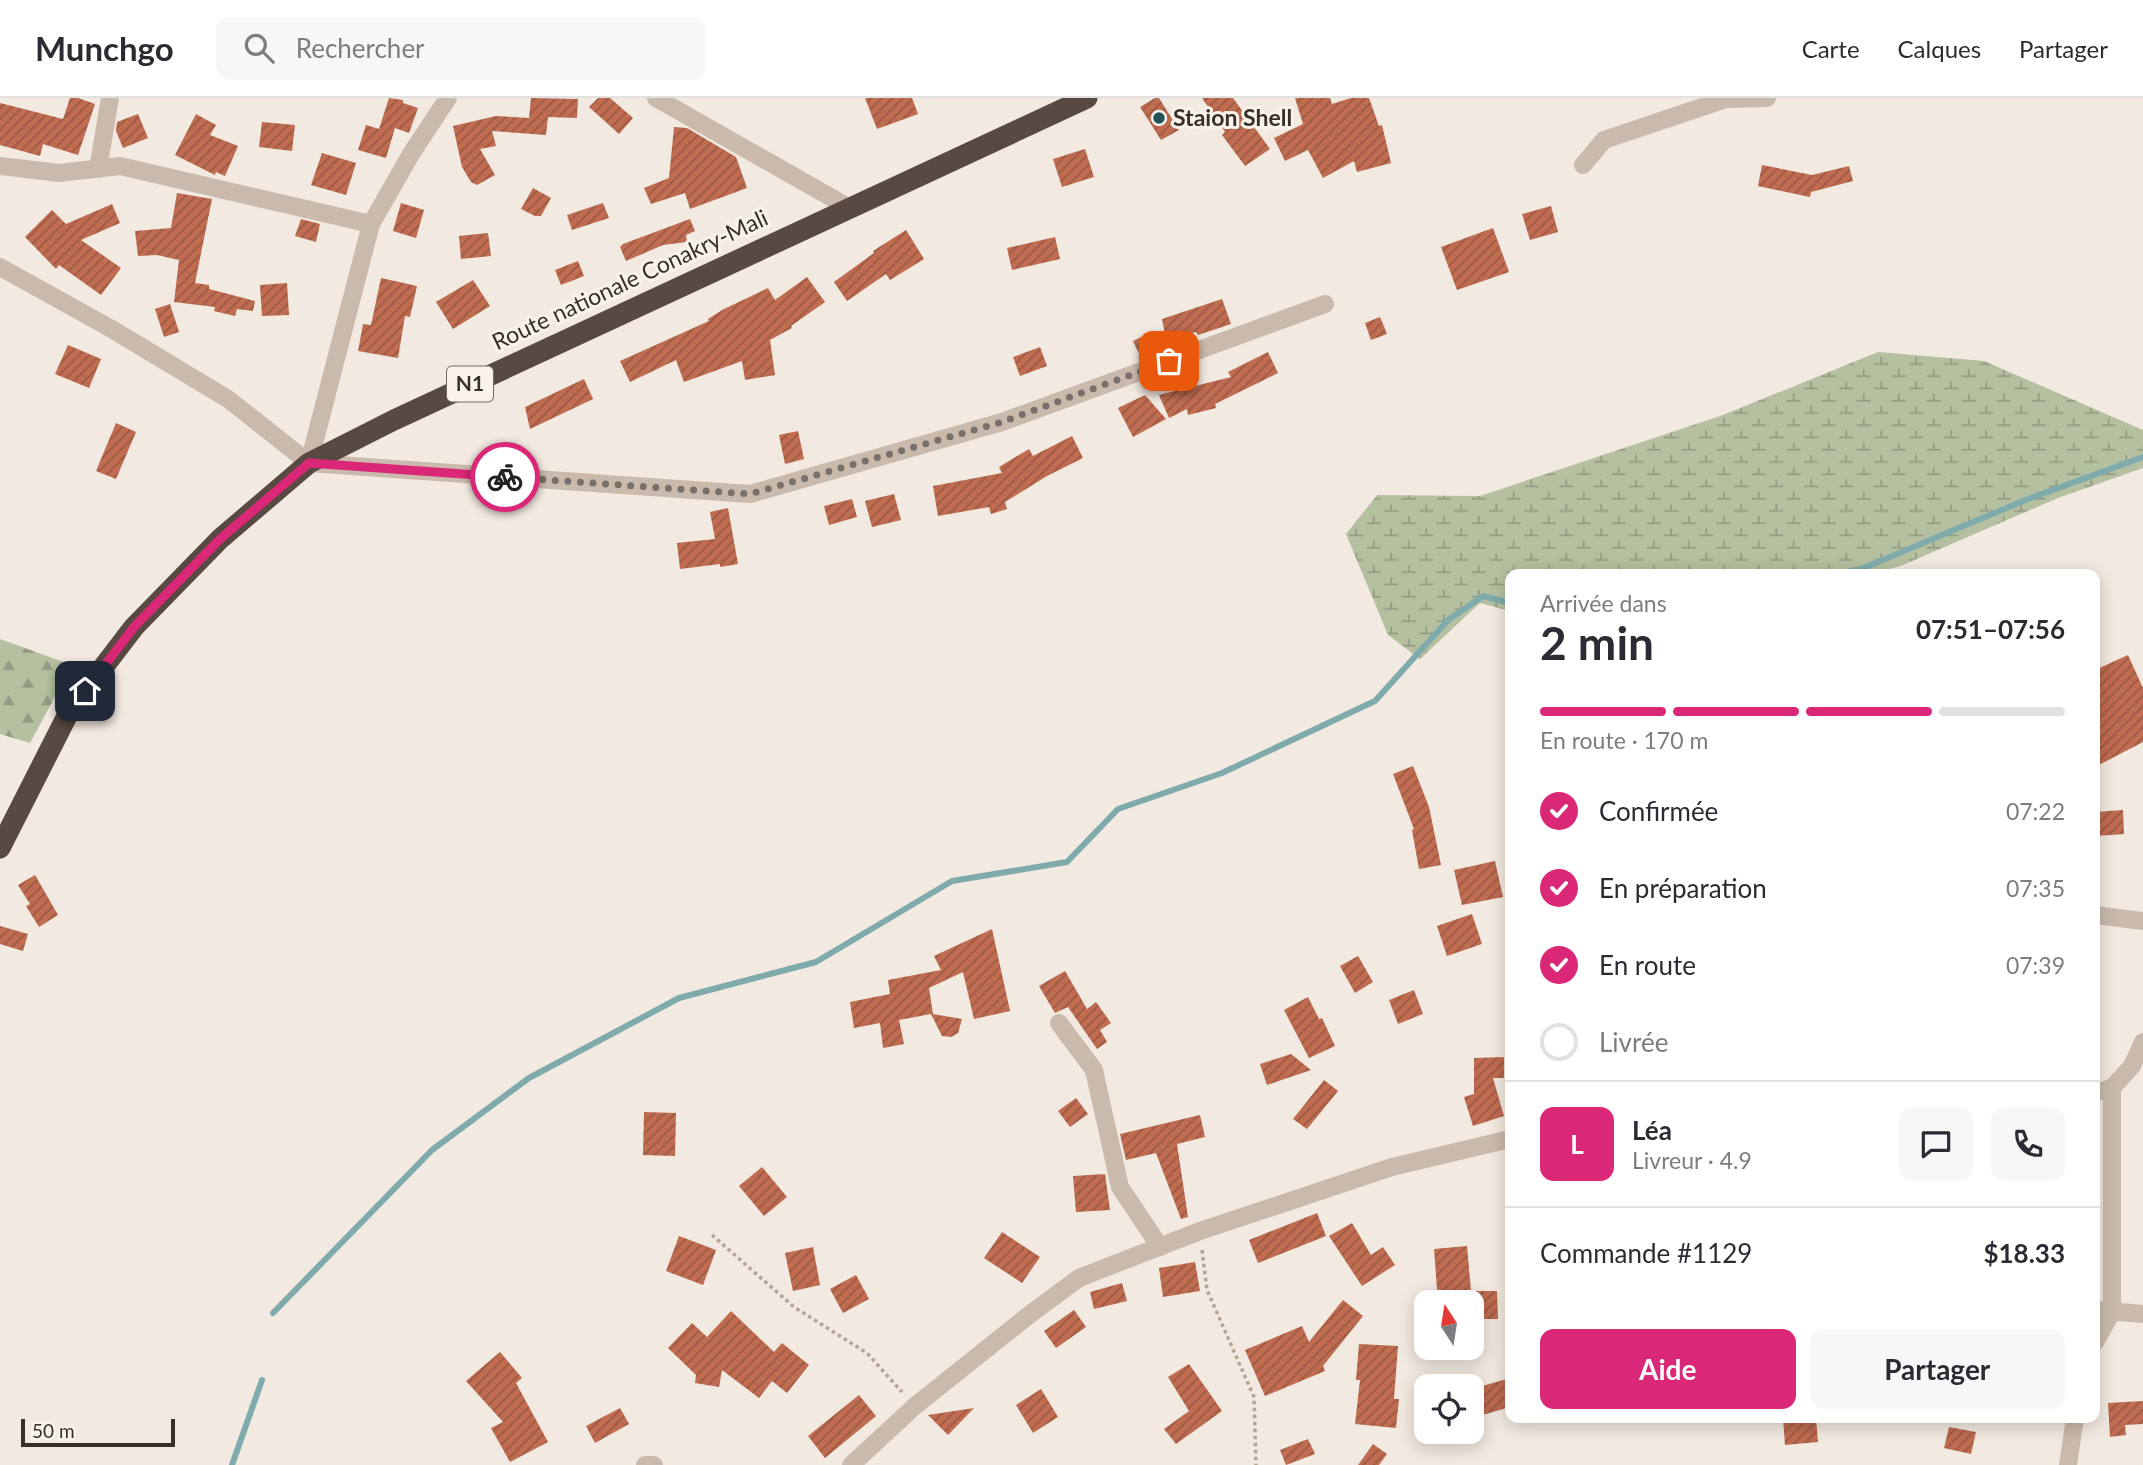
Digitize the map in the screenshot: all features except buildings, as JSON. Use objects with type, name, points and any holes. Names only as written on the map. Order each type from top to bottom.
[{"type":"highway","name":"Route nationale Conakry-Mali","points":[[0,848],[69,712],[134,627],[220,539],[309,463],[394,420],[848,207],[1087,98]]},
{"type":"street","points":[[98,169],[110,98]]},
{"type":"street","points":[[309,463],[370,224],[448,98]]},
{"type":"street","points":[[656,98],[848,207]]},
{"type":"street","points":[[1583,164],[1604,140],[1726,99],[1767,98]]},
{"type":"street","points":[[0,166],[59,173],[120,166],[370,224]]},
{"type":"street","points":[[0,267],[110,328],[228,399],[309,463],[750,494],[1002,422],[1325,304]]},
{"type":"street","points":[[2100,916],[2143,921]]},
{"type":"street","points":[[1059,1024],[1094,1070],[1119,1187],[1160,1247]]},
{"type":"street","points":[[2143,1042],[2132,1066],[2103,1091],[2104,1311],[2143,1314]]},
{"type":"street","points":[[851,1465],[915,1406],[1079,1278],[1200,1231],[1392,1167],[1505,1140]]},
{"type":"street","points":[[2068,1465],[2074,1423]]},
{"type":"street","points":[[645,1465],[653,1465]]},
{"type":"path","points":[[1200,1231],[1207,1290],[1255,1397],[1256,1465]]},
{"type":"path","points":[[712,1235],[794,1307],[867,1353],[915,1406]]},
{"type":"green space","points":[[1878,352],[1984,361],[2143,430],[2143,468],[2058,498],[1889,569],[1505,569],[1505,610],[1480,603],[1420,659],[1388,635],[1346,534],[1377,495],[1480,496],[1723,415]]},
{"type":"green space","points":[[0,639],[72,665],[30,743],[0,734]]},
{"type":"waterway","points":[[1861,569],[2028,499],[2143,457]]},
{"type":"waterway","points":[[273,1313],[432,1150],[529,1078],[679,998],[816,962],[952,881],[1067,862],[1118,809],[1222,773],[1375,701],[1448,620],[1483,596],[1505,602]]},
{"type":"waterway","points":[[232,1465],[262,1380]]},
{"type":"way so far","points":[[505,477],[750,494],[1002,422],[1169,361]]},
{"type":"place","name":"Staion Shell","points":[[1159,118]]},
{"type":"route","points":[[85,691],[134,627],[220,539],[309,463],[505,477]]}]
